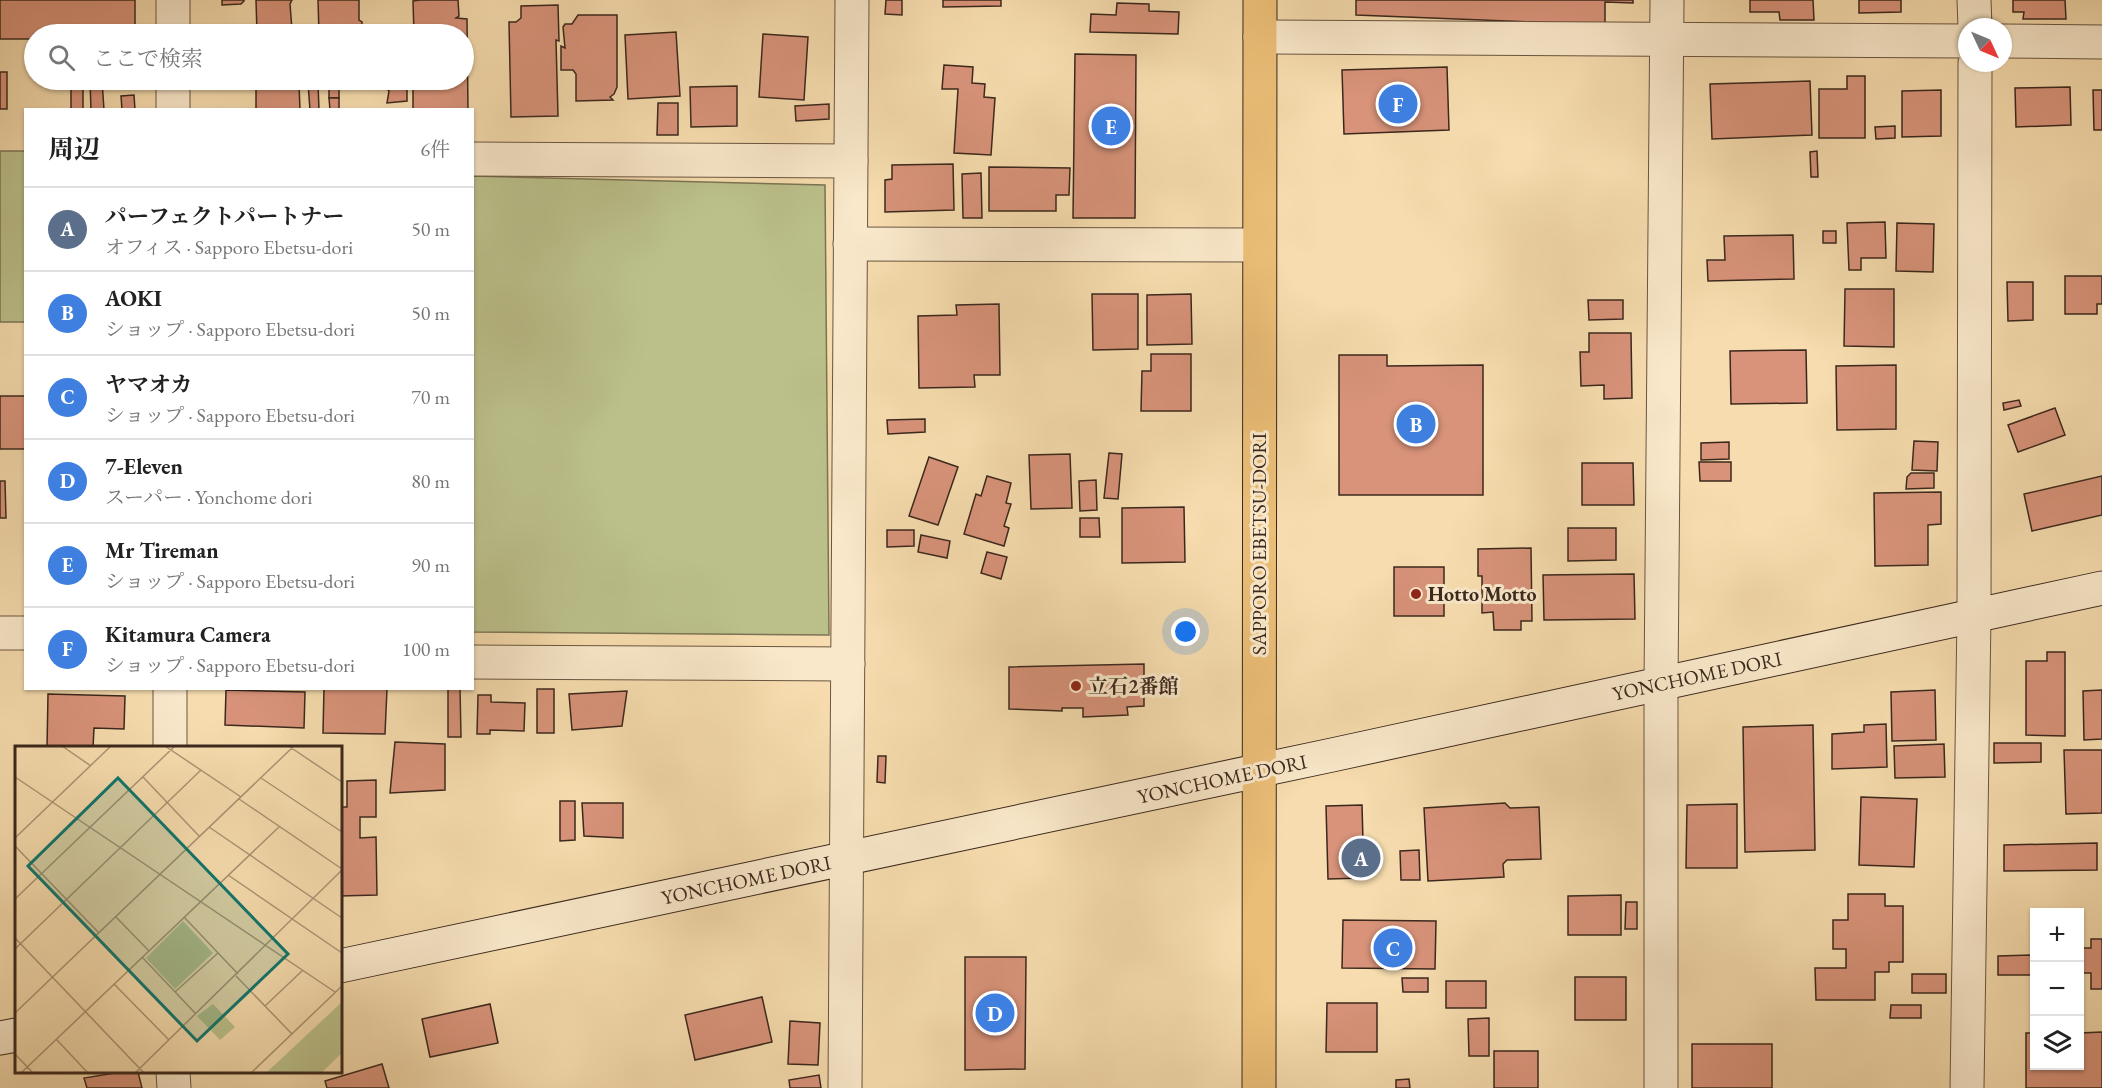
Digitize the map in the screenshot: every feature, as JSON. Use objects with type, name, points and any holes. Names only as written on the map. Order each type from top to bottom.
[{"type":"highway","name":"SAPPORO EBETSU-DORI","points":[[1259,1088],[1260,0]]},
{"type":"street","points":[[173,0],[173,24]]},
{"type":"street","points":[[845,1088],[852,0]]},
{"type":"street","points":[[1661,1088],[1661,684],[1667,0]]},
{"type":"street","points":[[1974,0],[1974,18]]},
{"type":"street","points":[[1260,37],[1958,41]]},
{"type":"street","points":[[2012,41],[2102,42]]},
{"type":"street","points":[[1967,1088],[1974,616],[1975,72]]},
{"type":"street","points":[[173,90],[173,108]]},
{"type":"street","points":[[474,159],[850,161]]},
{"type":"street","points":[[850,244],[1259,245]]},
{"type":"street","name":"YONCHOME DORI","points":[[342,966],[1258,771],[2102,588]]},
{"type":"street","points":[[0,633],[24,633]]},
{"type":"street","points":[[474,662],[848,664]]},
{"type":"street","points":[[170,690],[170,746]]},
{"type":"street","points":[[0,1038],[15,1035]]},
{"type":"street","points":[[173,1073],[174,1088]]},
{"type":"green space","points":[[0,151],[24,151],[24,322],[0,322]]},
{"type":"green space","points":[[474,176],[825,185],[829,635],[474,632]]},
{"type":"building","points":[[0,0],[135,0],[135,24],[24,24],[24,39],[0,39]]},
{"type":"building","points":[[222,0],[244,1],[241,4],[222,5]]},
{"type":"building","points":[[256,0],[292,0],[290,4],[292,24],[257,24]]},
{"type":"building","points":[[318,0],[359,0],[359,20],[362,24],[319,24]]},
{"type":"building","points":[[458,0],[459,16],[456,18],[467,19],[467,24],[414,24],[413,1]]},
{"type":"building","points":[[886,0],[902,0],[902,15],[885,14]]},
{"type":"building","points":[[943,0],[1001,0],[1001,6],[943,7]]},
{"type":"building","points":[[1356,0],[1633,0],[1633,3],[1605,2],[1605,25],[1356,15]]},
{"type":"building","points":[[1750,0],[1813,0],[1814,20],[1780,20],[1779,12],[1750,12]]},
{"type":"building","points":[[1859,0],[1901,0],[1901,12],[1859,13]]},
{"type":"building","points":[[2013,0],[2065,0],[2066,19],[2023,19],[2024,12],[2013,12]]},
{"type":"building","points":[[1117,3],[1149,4],[1149,11],[1179,12],[1178,34],[1090,32],[1091,14],[1116,15]]},
{"type":"building","points":[[558,5],[559,41],[556,40],[558,116],[511,117],[509,22],[516,22],[521,18],[521,6]]},
{"type":"building","points":[[578,15],[617,15],[617,87],[610,97],[613,100],[576,101],[576,74],[573,70],[561,70],[561,46],[565,48],[563,27],[565,24],[572,24]]},
{"type":"building","points":[[676,32],[680,96],[628,99],[625,35]]},
{"type":"building","points":[[763,34],[808,37],[804,100],[759,97]]},
{"type":"building","points":[[1075,54],[1136,55],[1135,218],[1073,218]]},
{"type":"building","points":[[944,65],[973,67],[972,83],[985,84],[984,97],[995,98],[991,155],[954,153],[958,89],[942,89]]},
{"type":"building","points":[[1447,67],[1449,130],[1344,134],[1342,70]]},
{"type":"building","points":[[0,72],[7,72],[7,109],[0,109]]},
{"type":"building","points":[[1847,76],[1865,76],[1865,138],[1819,138],[1819,89],[1847,89]]},
{"type":"building","points":[[1810,81],[1812,135],[1712,139],[1710,84]]},
{"type":"building","points":[[737,86],[737,126],[691,127],[690,87]]},
{"type":"building","points":[[2070,87],[2071,125],[2016,127],[2015,88]]},
{"type":"building","points":[[71,90],[83,90],[83,108],[71,108]]},
{"type":"building","points":[[90,90],[103,90],[104,108],[91,108]]},
{"type":"building","points":[[256,90],[299,90],[300,108],[256,108]]},
{"type":"building","points":[[309,90],[318,90],[319,108],[310,108]]},
{"type":"building","points":[[329,90],[339,90],[339,98],[329,98]]},
{"type":"building","points":[[407,90],[407,101],[387,103],[389,91]]},
{"type":"building","points":[[413,90],[468,90],[468,108],[413,108]]},
{"type":"building","points":[[1941,90],[1941,136],[1902,137],[1902,91]]},
{"type":"building","points":[[2093,90],[2102,90],[2102,130],[2094,130]]},
{"type":"building","points":[[134,95],[135,108],[122,108],[121,96]]},
{"type":"building","points":[[329,98],[339,98],[339,108],[330,108]]},
{"type":"building","points":[[658,103],[678,103],[678,135],[657,135]]},
{"type":"building","points":[[829,104],[829,119],[796,121],[795,106]]},
{"type":"building","points":[[1895,126],[1895,138],[1876,139],[1875,127]]},
{"type":"building","points":[[1817,151],[1818,177],[1811,177],[1810,152]]},
{"type":"building","points":[[953,164],[954,210],[885,212],[885,180],[892,179],[892,165]]},
{"type":"building","points":[[989,167],[1070,168],[1069,195],[1056,195],[1056,211],[989,211]]},
{"type":"building","points":[[981,173],[982,218],[963,218],[962,174]]},
{"type":"building","points":[[1885,222],[1886,258],[1861,258],[1861,270],[1849,270],[1847,223]]},
{"type":"building","points":[[1897,223],[1934,224],[1933,272],[1896,271]]},
{"type":"building","points":[[1823,231],[1836,231],[1836,243],[1823,243]]},
{"type":"building","points":[[1793,235],[1794,279],[1708,281],[1707,260],[1725,260],[1724,236]]},
{"type":"building","points":[[2065,276],[2102,276],[2102,304],[2097,304],[2097,314],[2065,314]]},
{"type":"building","points":[[2007,282],[2033,282],[2033,320],[2008,321]]},
{"type":"building","points":[[1845,289],[1894,289],[1894,347],[1844,346]]},
{"type":"building","points":[[1092,294],[1138,294],[1138,349],[1093,350]]},
{"type":"building","points":[[1191,294],[1192,344],[1147,345],[1147,295]]},
{"type":"building","points":[[1588,300],[1623,300],[1623,319],[1589,320]]},
{"type":"building","points":[[999,304],[1000,375],[974,375],[975,387],[919,388],[918,316],[957,315],[956,305]]},
{"type":"building","points":[[1589,333],[1631,333],[1632,398],[1604,399],[1604,385],[1581,386],[1580,352],[1589,352]]},
{"type":"building","points":[[1806,350],[1807,403],[1731,404],[1730,351]]},
{"type":"building","points":[[1151,354],[1191,354],[1191,411],[1141,411],[1142,371],[1151,371]]},
{"type":"building","points":[[1339,355],[1387,355],[1387,366],[1483,365],[1483,495],[1339,495]]},
{"type":"building","points":[[1896,365],[1896,429],[1837,430],[1836,366]]},
{"type":"building","points":[[0,396],[24,396],[24,449],[0,449]]},
{"type":"building","points":[[2019,400],[2021,406],[2004,410],[2003,403]]},
{"type":"building","points":[[2055,408],[2065,435],[2018,452],[2008,425]]},
{"type":"building","points":[[925,419],[925,432],[888,434],[887,420]]},
{"type":"building","points":[[1914,441],[1938,442],[1937,471],[1912,470]]},
{"type":"building","points":[[1729,442],[1729,459],[1701,460],[1701,443]]},
{"type":"building","points":[[1109,453],[1122,454],[1118,499],[1104,498]]},
{"type":"building","points":[[1070,454],[1072,508],[1031,509],[1029,455]]},
{"type":"building","points":[[929,457],[958,467],[938,525],[909,516]]},
{"type":"building","points":[[1699,462],[1731,462],[1731,481],[1700,481]]},
{"type":"building","points":[[1582,463],[1633,463],[1634,505],[1582,505]]},
{"type":"building","points":[[1911,473],[1934,473],[1934,488],[1906,489],[1907,477]]},
{"type":"building","points":[[987,476],[1011,483],[1006,503],[1011,504],[1004,526],[1009,528],[1004,546],[964,534],[976,494],[981,496]]},
{"type":"building","points":[[2102,476],[2102,515],[2032,531],[2024,494]]},
{"type":"building","points":[[1096,480],[1097,510],[1080,511],[1079,481]]},
{"type":"building","points":[[0,481],[5,481],[6,518],[0,518]]},
{"type":"building","points":[[1941,492],[1941,524],[1928,525],[1928,565],[1875,566],[1874,493]]},
{"type":"building","points":[[1184,507],[1185,562],[1122,563],[1122,508]]},
{"type":"building","points":[[1080,518],[1099,518],[1100,537],[1080,537]]},
{"type":"building","points":[[1568,528],[1616,528],[1616,560],[1568,561]]},
{"type":"building","points":[[887,530],[914,530],[914,546],[887,547]]},
{"type":"building","points":[[921,535],[950,541],[947,558],[918,552]]},
{"type":"building","points":[[1531,548],[1532,621],[1521,621],[1521,630],[1494,630],[1493,612],[1482,613],[1482,576],[1478,576],[1478,549]]},
{"type":"building","points":[[987,552],[1007,557],[1001,579],[981,573]]},
{"type":"building","points":[[1394,567],[1444,567],[1444,616],[1394,616]]},
{"type":"building","points":[[1634,574],[1635,619],[1544,620],[1543,575]]},
{"type":"building","points":[[2047,652],[2065,652],[2065,736],[2026,735],[2026,661],[2047,661]]},
{"type":"building","name":"立石2番館","points":[[1144,664],[1144,706],[1127,707],[1128,715],[1083,717],[1083,708],[1062,708],[1062,711],[1009,709],[1009,667]]},
{"type":"building","points":[[537,689],[554,689],[554,733],[537,733]]},
{"type":"building","points":[[226,690],[305,692],[304,728],[225,725]]},
{"type":"building","points":[[324,690],[387,690],[385,734],[323,733]]},
{"type":"building","points":[[448,690],[460,690],[461,737],[448,737]]},
{"type":"building","points":[[1935,690],[1936,740],[1892,741],[1891,692]]},
{"type":"building","points":[[2102,690],[2102,739],[2084,740],[2083,691]]},
{"type":"building","points":[[627,691],[622,726],[572,730],[569,694]]},
{"type":"building","points":[[48,694],[125,696],[124,729],[94,728],[93,746],[47,746]]},
{"type":"building","points":[[478,695],[491,695],[491,702],[525,703],[524,731],[490,730],[490,734],[477,734]]},
{"type":"building","points":[[1886,724],[1887,767],[1832,769],[1832,734],[1864,732],[1864,725]]},
{"type":"building","points":[[1813,725],[1815,850],[1745,852],[1743,727]]},
{"type":"building","points":[[395,742],[445,744],[445,790],[390,793]]},
{"type":"building","points":[[1994,743],[2041,743],[2041,762],[1994,763]]},
{"type":"building","points":[[1944,744],[1945,777],[1895,778],[1894,746]]},
{"type":"building","points":[[2064,750],[2102,750],[2102,813],[2066,814]]},
{"type":"building","points":[[878,756],[886,756],[885,783],[877,782]]},
{"type":"building","points":[[376,780],[376,817],[360,817],[360,838],[376,837],[377,895],[342,896],[342,807],[347,807],[347,781]]},
{"type":"building","points":[[1861,797],[1917,799],[1914,867],[1859,865]]},
{"type":"building","points":[[560,801],[575,801],[575,840],[560,841]]},
{"type":"building","points":[[582,803],[623,803],[623,838],[584,836]]},
{"type":"building","points":[[1505,803],[1510,808],[1539,807],[1541,859],[1507,860],[1503,864],[1504,877],[1428,881],[1424,808]]},
{"type":"building","points":[[1737,804],[1737,868],[1686,868],[1687,805]]},
{"type":"building","points":[[1362,805],[1364,878],[1328,879],[1326,806]]},
{"type":"building","points":[[2097,843],[2097,870],[2004,871],[2004,845]]},
{"type":"building","points":[[1419,850],[1420,880],[1401,880],[1400,851]]},
{"type":"building","points":[[1848,894],[1885,894],[1885,906],[1903,906],[1903,962],[1889,962],[1889,972],[1875,972],[1875,1000],[1816,1000],[1815,968],[1846,968],[1846,949],[1833,949],[1833,920],[1848,920]]},
{"type":"building","points":[[1621,895],[1621,935],[1568,935],[1568,896]]},
{"type":"building","points":[[1626,902],[1637,902],[1637,929],[1625,929]]},
{"type":"building","points":[[1343,920],[1436,921],[1435,969],[1342,968]]},
{"type":"building","points":[[2091,939],[2102,939],[2102,989],[2091,989],[2091,973],[2084,973],[2084,948],[2091,948]]},
{"type":"building","points":[[2030,955],[2030,975],[1998,975],[1998,956]]},
{"type":"building","points":[[965,957],[1026,957],[1025,1069],[965,1070]]},
{"type":"building","points":[[1912,974],[1946,974],[1946,993],[1912,993]]},
{"type":"building","points":[[1575,977],[1626,977],[1626,1020],[1575,1020]]},
{"type":"building","points":[[1402,978],[1428,978],[1428,992],[1403,992]]},
{"type":"building","points":[[1446,981],[1486,981],[1486,1008],[1446,1008]]},
{"type":"building","points":[[762,997],[772,1042],[695,1060],[685,1015]]},
{"type":"building","points":[[1327,1003],[1377,1003],[1377,1052],[1326,1052]]},
{"type":"building","points":[[490,1004],[498,1043],[430,1057],[422,1019]]},
{"type":"building","points":[[1891,1005],[1921,1005],[1921,1018],[1890,1018]]},
{"type":"building","points":[[1489,1018],[1489,1056],[1469,1056],[1468,1019]]},
{"type":"building","points":[[790,1021],[820,1023],[818,1065],[788,1064]]},
{"type":"building","points":[[2102,1032],[2102,1088],[2026,1088],[2026,1033],[2030,1033],[2030,1070],[2084,1070],[2084,1033]]},
{"type":"building","points":[[1692,1044],[1772,1044],[1772,1088],[1692,1088]]},
{"type":"building","points":[[1494,1051],[1538,1051],[1538,1088],[1494,1088]]},
{"type":"building","points":[[382,1064],[389,1088],[327,1088],[325,1081]]},
{"type":"building","points":[[115,1073],[138,1073],[142,1088],[87,1088],[84,1078]]},
{"type":"building","points":[[819,1075],[821,1088],[790,1088],[789,1080]]},
{"type":"building","points":[[1409,1079],[1410,1088],[1396,1088],[1396,1080]]},
{"type":"place","name":"Kitamura Camera","points":[[1398,104]]},
{"type":"place","name":"Mr Tireman","points":[[1111,126]]},
{"type":"place","name":"AOKI","points":[[1416,424]]},
{"type":"place","name":"Hotto Motto","points":[[1416,594]]},
{"type":"place","name":"立石2番館","points":[[1076,686]]},
{"type":"place","name":"パーフェクトパートナー","points":[[1361,858]]},
{"type":"place","name":"ヤマオカ","points":[[1393,948]]},
{"type":"place","name":"7-Eleven","points":[[995,1013]]}]
